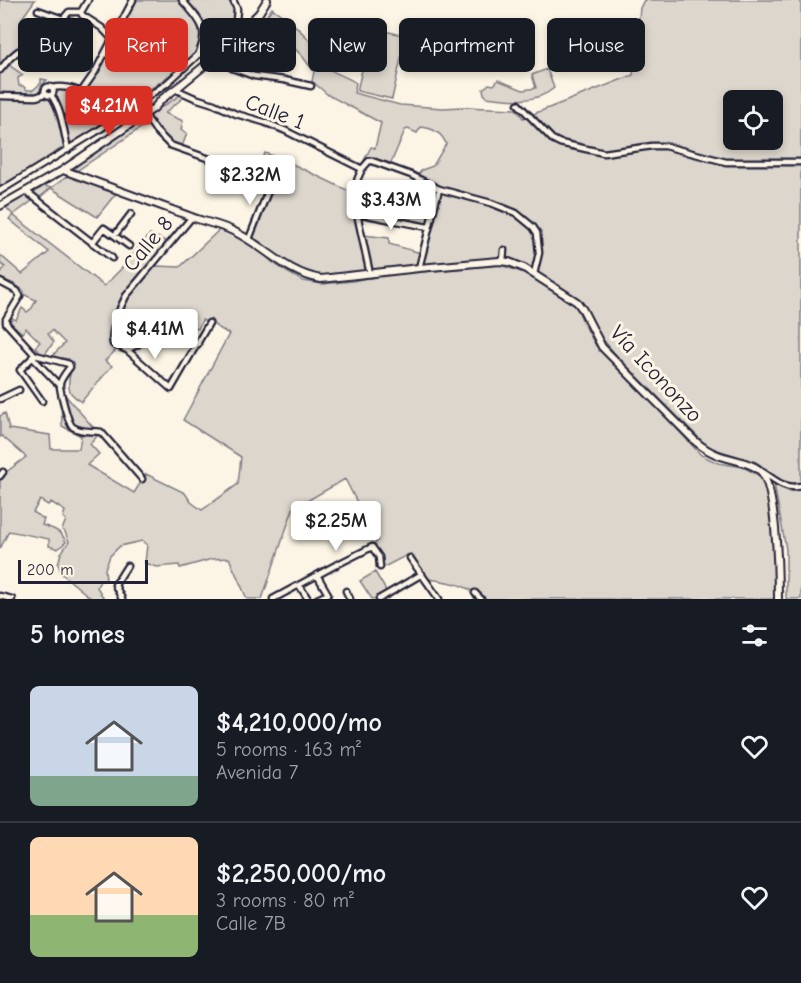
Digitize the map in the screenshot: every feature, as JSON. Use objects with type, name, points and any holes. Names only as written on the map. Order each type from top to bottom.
[{"type":"main road","points":[[254,18],[267,0]]},
{"type":"main road","points":[[0,206],[63,170],[144,114],[200,69]]},
{"type":"main road","name":"Vía Icononzo","points":[[63,170],[192,218],[231,230],[249,239],[290,268],[310,277],[321,279],[502,261],[524,268],[577,302],[602,347],[695,441],[706,450],[760,470]]},
{"type":"main road","points":[[760,470],[764,474],[768,487],[774,524],[778,599]]},
{"type":"street","points":[[81,12],[88,0]]},
{"type":"street","points":[[124,18],[133,0]]},
{"type":"street","points":[[182,0],[202,25],[205,38],[198,55]]},
{"type":"street","points":[[0,191],[68,150],[166,84],[198,55],[207,51],[236,21],[237,9],[233,0]]},
{"type":"street","points":[[38,10],[60,18]]},
{"type":"street","points":[[64,18],[69,12],[81,12]]},
{"type":"street","points":[[81,12],[105,31]]},
{"type":"street","points":[[0,70],[10,57],[18,51]]},
{"type":"street","points":[[81,92],[105,54]]},
{"type":"street","points":[[242,72],[311,86]]},
{"type":"street","points":[[45,94],[44,90],[48,87],[81,92],[120,115]]},
{"type":"street","points":[[52,88],[51,94],[59,110],[68,150]]},
{"type":"street","name":"Calle 1","points":[[175,89],[195,99],[284,130],[362,169]]},
{"type":"street","points":[[0,96],[36,97],[51,94]]},
{"type":"street","points":[[518,104],[552,139],[604,153],[665,146],[726,162],[801,162]]},
{"type":"street","points":[[144,114],[170,145],[272,181],[249,239]]},
{"type":"street","points":[[370,274],[353,195],[362,169],[369,161],[411,175],[439,189],[491,202],[516,213],[537,233],[539,253],[534,273]]},
{"type":"street","points":[[418,268],[439,189]]},
{"type":"street","points":[[26,191],[112,258]]},
{"type":"street","points":[[357,213],[428,227]]},
{"type":"street","points":[[115,235],[131,214]]},
{"type":"street","name":"Calle 8","points":[[127,350],[113,344],[111,338],[121,306],[126,296],[192,218]]},
{"type":"street","points":[[92,243],[104,228],[129,246]]},
{"type":"street","points":[[502,261],[504,249]]},
{"type":"street","points":[[0,282],[19,293],[19,300],[5,321],[57,383]]},
{"type":"street","points":[[198,344],[159,335],[127,350],[171,389],[198,344],[209,323]]},
{"type":"street","points":[[33,357],[20,370],[42,401]]},
{"type":"street","points":[[33,357],[69,364],[70,367],[62,378],[60,387],[69,422],[81,431],[101,432],[142,479]]},
{"type":"street","points":[[0,399],[19,390]]},
{"type":"street","points":[[760,470],[786,487],[801,486]]},
{"type":"street","points":[[273,599],[372,547],[379,558],[380,567]]},
{"type":"street","points":[[410,558],[439,599]]},
{"type":"street","points":[[122,599],[115,585],[126,567]]},
{"type":"street","points":[[379,599],[388,597],[422,574]]},
{"type":"street","points":[[317,575],[328,594],[317,599]]},
{"type":"street","points":[[299,585],[308,599]]},
{"type":"street","points":[[346,591],[350,599]]},
{"type":"street","points":[[475,593],[481,599]]},
{"type":"street","points":[[0,596],[12,599]]},
{"type":"shaded area","points":[[0,0],[35,0],[22,18],[18,18],[18,56],[9,65],[23,75],[18,78],[19,86],[27,90],[33,90],[41,83],[41,79],[47,80],[41,86],[39,93],[0,93]]},
{"type":"shaded area","points":[[135,0],[181,0],[200,28],[198,51],[188,61],[188,18],[125,18]]},
{"type":"shaded area","points":[[184,0],[231,1],[235,14],[233,18],[200,18],[200,21]]},
{"type":"shaded area","points":[[644,0],[801,0],[801,482],[786,484],[756,462],[708,447],[617,356],[595,330],[577,299],[555,284],[501,259],[422,265],[442,187],[417,176],[422,170],[433,166],[446,144],[444,140],[439,134],[429,129],[421,127],[417,133],[405,130],[391,163],[366,159],[360,168],[371,147],[375,148],[381,123],[328,95],[312,81],[314,72],[334,72],[356,83],[354,93],[400,105],[516,109],[523,118],[633,75],[633,72],[645,72],[645,18],[639,18]]},
{"type":"shaded area","points":[[272,8],[285,18],[265,18]]},
{"type":"shaded area","points":[[296,27],[308,39],[308,64],[296,50]]},
{"type":"shaded area","points":[[387,32],[399,34],[399,68],[392,99],[357,91],[362,72],[387,72]]},
{"type":"shaded area","points":[[105,57],[105,72],[173,72],[117,112],[115,111],[118,98],[115,98],[114,105],[110,108],[83,91]]},
{"type":"shaded area","points":[[547,69],[554,88],[531,99],[513,100],[487,97],[484,94],[483,89],[489,84],[494,85],[498,80],[523,90],[536,88],[532,75]]},
{"type":"shaded area","points":[[56,89],[78,93],[99,104],[110,113],[107,121],[70,147],[58,98],[54,94]]},
{"type":"shaded area","points":[[180,95],[184,97],[165,113],[183,121],[181,130],[187,133],[182,147],[170,142],[148,116]]},
{"type":"shaded area","points":[[0,98],[43,98],[53,101],[65,150],[0,187]]},
{"type":"shaded area","points":[[145,119],[148,123],[75,172],[72,168]]},
{"type":"shaded area","points":[[265,153],[351,192],[367,270],[328,276],[308,273],[285,263],[252,238],[275,180],[257,174]]},
{"type":"shaded area","points":[[69,175],[117,192],[97,217],[51,188]]},
{"type":"shaded area","points":[[44,186],[51,188],[38,199],[31,194]]},
{"type":"shaded area","points":[[24,195],[32,201],[13,215],[5,206]]},
{"type":"shaded area","points":[[13,215],[104,286],[150,234],[168,242],[122,297],[110,332],[110,342],[116,350],[105,361],[112,366],[81,402],[72,394],[69,387],[71,363],[69,359],[53,357],[65,343],[52,330],[48,334],[54,342],[43,356],[35,347],[40,342],[26,328],[22,333],[10,322],[12,318],[16,320],[22,308],[27,312],[32,308],[36,300],[25,295],[23,290],[14,284],[0,278],[5,267],[0,263],[0,255],[22,274],[49,252],[9,219]]},
{"type":"shaded area","points":[[219,230],[231,233],[257,247],[272,262],[303,281],[322,284],[375,276],[500,265],[530,275],[575,304],[596,346],[626,374],[701,455],[718,463],[743,467],[760,476],[768,487],[776,599],[482,599],[464,587],[428,579],[412,556],[407,555],[382,568],[382,558],[372,547],[377,541],[345,479],[293,509],[262,599],[247,599],[229,558],[212,559],[180,568],[179,565],[156,567],[145,563],[147,545],[142,541],[120,546],[110,556],[105,569],[106,580],[100,581],[97,587],[104,599],[92,599],[62,574],[58,564],[61,553],[69,542],[62,530],[66,520],[63,517],[65,511],[51,502],[48,505],[40,500],[33,512],[44,519],[42,525],[59,533],[66,542],[58,549],[49,546],[49,539],[9,531],[0,549],[0,478],[26,457],[2,436],[0,437],[0,416],[5,413],[9,429],[50,435],[51,449],[79,449],[81,436],[62,426],[61,398],[65,395],[99,434],[90,444],[99,454],[87,465],[134,493],[146,474],[185,493],[191,502],[202,510],[238,484],[241,457],[183,420],[229,334],[208,320],[207,322],[202,320],[198,329],[190,326],[194,316],[154,310],[152,323],[145,312],[121,331],[116,329],[122,305],[156,266],[180,267]]},
{"type":"shaded area","points":[[363,235],[389,238],[389,244],[421,253],[416,265],[371,270]]},
{"type":"shaded area","points":[[774,484],[790,492],[801,489],[801,599],[786,599],[786,549]]},
{"type":"shaded area","points":[[375,572],[387,592],[372,599],[360,581]]}]
